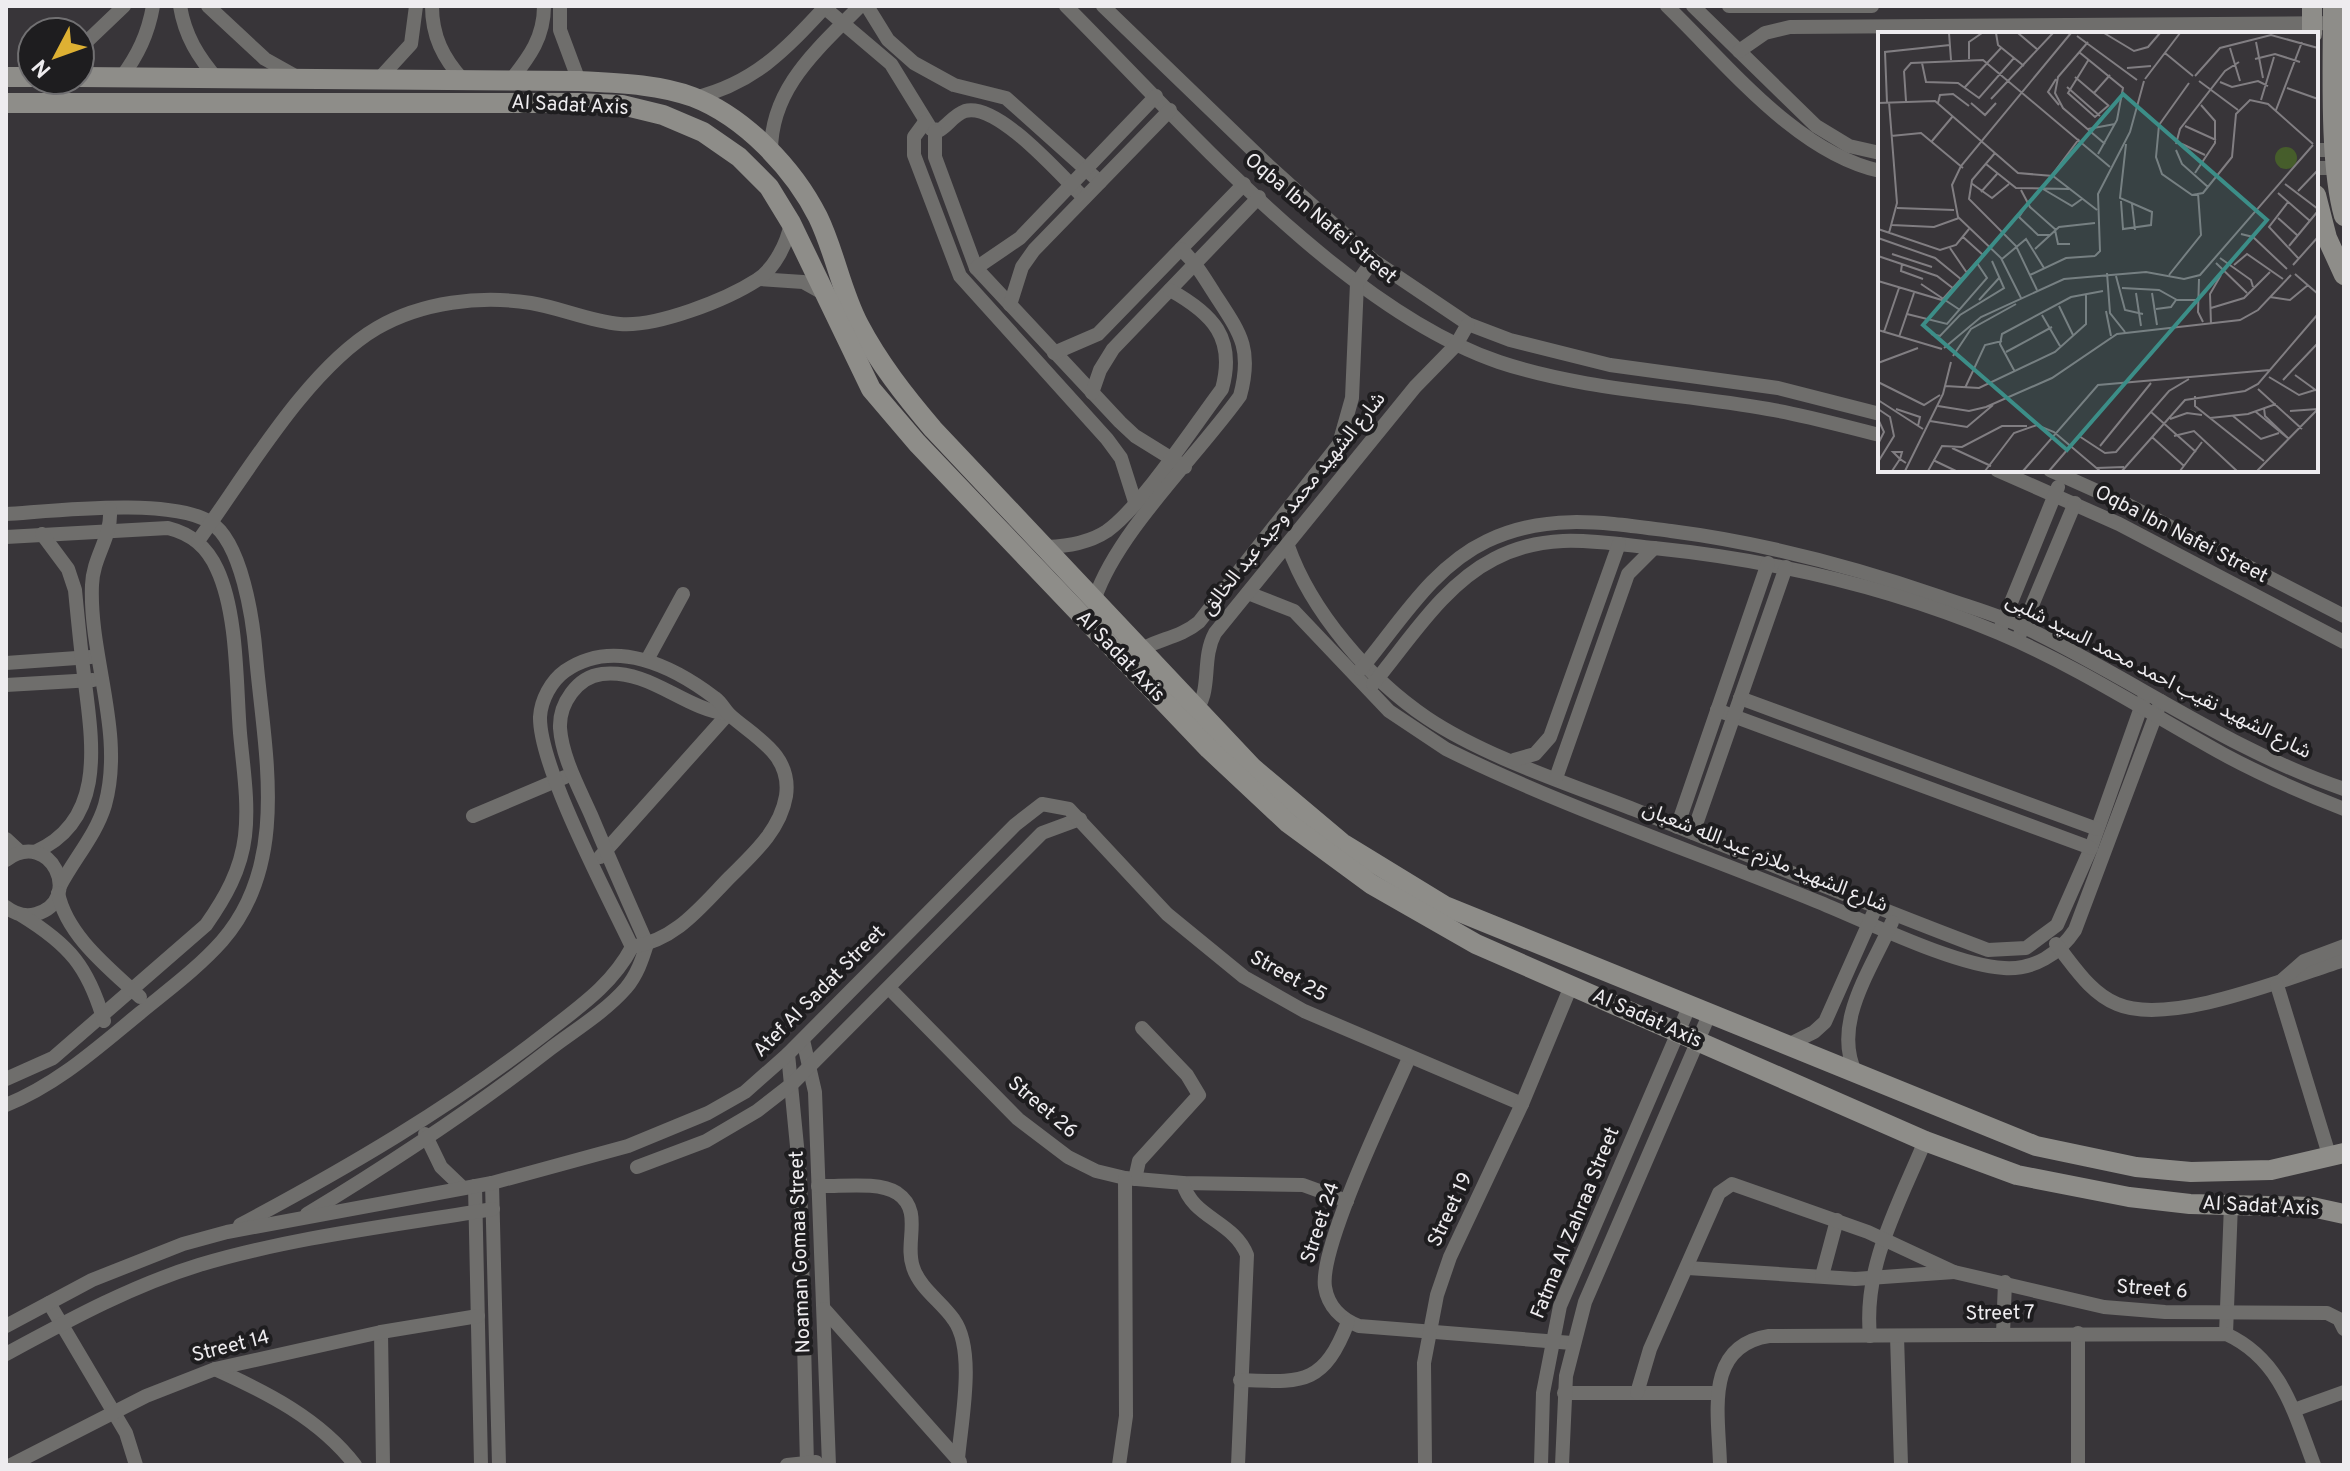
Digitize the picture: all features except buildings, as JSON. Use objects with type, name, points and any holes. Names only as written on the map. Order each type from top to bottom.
[{"type":"street","points":[[96,33],[124,6]]},
{"type":"street","points":[[121,78],[137,56],[149,29],[153,6]]},
{"type":"street","points":[[180,6],[184,28],[197,56],[218,80]]},
{"type":"street","points":[[208,6],[265,59],[303,80]]},
{"type":"street","points":[[378,80],[411,44],[416,29],[416,6]]},
{"type":"street","points":[[432,6],[433,29],[439,44],[463,80]]},
{"type":"street","points":[[511,80],[530,56],[544,28],[544,6]]},
{"type":"street","points":[[560,6],[560,30],[579,81]]},
{"type":"street","points":[[771,153],[778,102],[795,75],[860,6]]},
{"type":"street","points":[[867,6],[888,40],[914,63],[933,76],[970,91],[992,92],[1018,106],[1100,182]]},
{"type":"street","name":"Oqba Ibn Nafei Street","points":[[1066,6],[1244,184],[1357,283],[1456,345],[1561,379],[1769,409],[1878,435]]},
{"type":"street","name":"Oqba Ibn Nafei Street","points":[[1103,6],[1270,167],[1373,260],[1468,324],[1510,340],[1571,356],[1778,388],[1878,413]]},
{"type":"street","points":[[1667,6],[1805,139],[1840,159],[1878,170]]},
{"type":"street","points":[[1693,6],[1816,126],[1849,146],[1878,153]]},
{"type":"street","points":[[1729,6],[1872,6]]},
{"type":"street","points":[[694,98],[747,78],[777,59],[826,7],[891,64],[911,91],[930,126],[935,157],[976,268],[1135,436],[1185,467]]},
{"type":"street","points":[[1739,51],[1765,33],[1790,27],[2312,21],[2337,17],[2336,157],[2344,216]]},
{"type":"street","name":"Al Sadat Axis","points":[[96,77],[579,81],[641,86],[694,98],[722,113],[771,153],[797,183],[818,217],[857,323],[879,360],[933,429],[1095,598],[1183,724],[1288,823],[1351,870],[1433,922],[1571,986],[1925,1141],[2048,1184],[2129,1197],[2312,1207],[2344,1214]]},
{"type":"street","points":[[259,80],[260,103]]},
{"type":"street","points":[[10,103],[16,81]]},
{"type":"street","points":[[967,111],[970,91]]},
{"type":"street","points":[[976,268],[1020,238],[1156,96]]},
{"type":"street","name":"Al Sadat Axis","points":[[10,103],[622,105],[703,132],[739,157],[769,187],[791,223],[821,292],[871,389],[917,443],[1132,655],[1199,708],[1253,768],[1301,812],[1383,871],[1480,922],[2036,1146],[2090,1160],[2136,1167],[2233,1173],[2271,1170],[2337,1156]]},
{"type":"street","points":[[1010,305],[1022,267],[1170,110]]},
{"type":"street","points":[[1084,198],[1005,123],[979,111],[967,111],[930,126],[914,137],[914,155],[960,276],[1107,439],[1121,458],[1135,502]]},
{"type":"street","points":[[2318,167],[2336,157]]},
{"type":"street","points":[[1054,353],[1098,334],[1244,184]]},
{"type":"street","points":[[1092,393],[1100,370],[1113,349],[1259,197]]},
{"type":"street","points":[[2318,203],[2327,238],[2344,275]]},
{"type":"street","points":[[759,279],[782,248],[791,223]]},
{"type":"street","points":[[1095,598],[1110,562],[1240,396],[1247,368],[1244,340],[1196,263],[1181,249]]},
{"type":"street","points":[[1357,283],[1373,260]]},
{"type":"street","points":[[198,541],[327,368],[378,327],[426,308],[478,300],[531,303],[621,324],[659,322],[759,279],[803,282],[821,292]]},
{"type":"street","name":"شارع الشهيد محمد وحيد عبد الخالق","points":[[1132,655],[1183,634],[1199,622],[1339,444],[1352,398],[1357,283]]},
{"type":"street","points":[[1047,547],[1090,540],[1109,530],[1135,502],[1222,389],[1228,368],[1226,347],[1218,327],[1188,300],[1170,290]]},
{"type":"street","name":"شارع الشهيد محمد وحيد عبد الخالق","points":[[1199,708],[1205,693],[1204,665],[1211,640],[1415,387],[1456,345],[1468,324]]},
{"type":"street","name":"Oqba Ibn Nafei Street","points":[[2002,472],[2119,524],[2344,642]]},
{"type":"street","points":[[2001,626],[2055,495],[2057,473]]},
{"type":"street","name":"Oqba Ibn Nafei Street","points":[[2057,473],[2128,505],[2344,616]]},
{"type":"street","points":[[2017,642],[2075,503]]},
{"type":"street","points":[[2119,524],[2128,505]]},
{"type":"street","points":[[13,914],[44,911],[97,826],[105,804],[109,741],[92,586],[98,556],[111,529],[110,509]]},
{"type":"street","points":[[6,514],[110,509],[172,511],[212,523],[227,540],[237,561],[255,639],[268,806],[267,843],[258,878],[243,910],[223,940],[65,1074],[34,1094],[6,1105]]},
{"type":"street","name":"شارع الشهيد نقيب احمد محمد السيد شلبى","points":[[1355,676],[1448,566],[1503,533],[1547,522],[1591,521],[1769,545],[1842,564],[2001,626],[2017,642],[2277,763],[2344,789]]},
{"type":"street","points":[[6,537],[168,528],[184,532],[198,541],[218,571],[233,644],[246,804],[245,837],[229,888],[206,925],[53,1058],[6,1079]]},
{"type":"street","points":[[6,860],[67,832],[86,793],[94,743],[75,590],[68,569],[42,534]]},
{"type":"street","name":"شارع الشهيد نقيب احمد محمد السيد شلبى","points":[[1367,690],[1446,596],[1494,559],[1550,541],[1591,540],[1768,563],[2001,626],[2023,626],[2143,700]]},
{"type":"street","points":[[1514,760],[1535,754],[1550,737],[1619,544]]},
{"type":"street","name":"شارع الشهيد ملازم عبد الله شعبان","points":[[1288,546],[1309,596],[1378,677],[1426,718],[1556,778],[1999,952],[2026,948],[2048,935]]},
{"type":"street","points":[[1556,778],[1628,574],[1654,548]]},
{"type":"street","points":[[1677,827],[1768,563]]},
{"type":"street","points":[[1693,833],[1786,567]]},
{"type":"street","name":"شارع الشهيد ملازم عبد الله شعبان","points":[[1248,593],[1294,611],[1367,690],[1417,732],[1473,762],[1975,963],[2004,968],[2034,964],[2060,949]]},
{"type":"street","points":[[647,660],[683,594]]},
{"type":"street","points":[[227,1232],[365,1158],[507,1063],[596,994],[610,980],[632,947],[668,936],[685,923],[762,844],[778,821],[786,794],[782,766],[766,742],[728,714],[718,700],[647,660],[618,654],[577,663],[559,675],[547,692],[540,713],[541,735],[556,780],[632,947]]},
{"type":"street","points":[[6,663],[100,657]]},
{"type":"street","points":[[296,1220],[428,1139],[608,1004],[633,978],[647,944],[573,773],[560,729],[562,711],[576,688],[598,675],[650,681],[710,712],[728,714]]},
{"type":"street","points":[[6,685],[102,680]]},
{"type":"street","points":[[1740,698],[2097,829]]},
{"type":"street","points":[[2143,700],[2091,848],[2064,912],[2048,935],[2100,995],[2137,1010],[2179,1006],[2277,985],[2344,960]]},
{"type":"street","points":[[1183,724],[1199,708]]},
{"type":"street","points":[[2060,949],[2080,919],[2158,708]]},
{"type":"street","name":"شارع الشهيد نقيب احمد محمد السيد شلبى","points":[[2158,708],[2225,755],[2344,809]]},
{"type":"street","points":[[1717,710],[2091,848]]},
{"type":"street","points":[[594,864],[728,714]]},
{"type":"street","points":[[473,816],[573,773]]},
{"type":"street","name":"Atef Al Sadat Street","points":[[6,1326],[137,1260],[227,1232],[492,1183],[642,1141],[708,1113],[745,1092],[803,1040],[1030,812],[1042,804],[1056,804],[1080,819]]},
{"type":"street","points":[[637,1167],[706,1141],[757,1111],[793,1083],[1042,833],[1080,819]]},
{"type":"street","name":"Street 25","points":[[1080,819],[1167,914],[1217,958],[1304,1011],[1522,1104]]},
{"type":"street","points":[[6,839],[53,864],[62,913],[149,1005]]},
{"type":"street","points":[[1786,1046],[1814,1032],[1825,1022],[1876,906]]},
{"type":"street","points":[[1856,1074],[1846,1047],[1849,1019],[1895,913]]},
{"type":"street","points":[[13,914],[60,942],[87,973],[97,994],[109,1038]]},
{"type":"street","points":[[2277,985],[2304,961],[2344,946]]},
{"type":"street","points":[[2277,985],[2337,1156]]},
{"type":"street","name":"Street 19","points":[[1425,1465],[1424,1363],[1428,1330],[1450,1257],[1522,1104],[1571,986]]},
{"type":"street","name":"Street 26","points":[[889,988],[1042,1140],[1096,1171],[1130,1179],[1183,1183],[1303,1185],[1347,1201]]},
{"type":"street","name":"Fatma Al Zahraa Street","points":[[1541,1465],[1543,1393],[1551,1342],[1566,1292],[1677,1032],[1699,1011]]},
{"type":"street","name":"Fatma Al Zahraa Street","points":[[1562,1465],[1564,1393],[1572,1343],[1590,1287],[1697,1041],[1699,1011]]},
{"type":"street","points":[[1119,1465],[1126,1416],[1130,1179],[1139,1161],[1199,1095],[1187,1075],[1142,1028]]},
{"type":"street","name":"Noaman Gomaa Street","points":[[803,1040],[811,1065],[824,1309],[828,1462]]},
{"type":"street","name":"Noaman Gomaa Street","points":[[788,1054],[800,1177],[807,1464]]},
{"type":"street","name":"Street 24","points":[[1348,1322],[1333,1307],[1324,1276],[1347,1201],[1409,1058]]},
{"type":"street","points":[[745,1092],[757,1111]]},
{"type":"street","points":[[418,1124],[441,1167],[469,1187],[476,1212],[481,1465]]},
{"type":"street","points":[[1870,1336],[1871,1279],[1925,1141]]},
{"type":"street","points":[[492,1183],[499,1465]]},
{"type":"street","points":[[1183,1183],[1191,1202],[1234,1232],[1247,1255],[1238,1465]]},
{"type":"street","name":"Street 6","points":[[1637,1393],[1650,1349],[1719,1193],[1732,1184],[1837,1220],[1954,1272],[2104,1307],[2165,1312],[2327,1313],[2339,1319],[2344,1329]]},
{"type":"street","points":[[818,1186],[887,1188],[907,1204],[912,1216],[912,1266],[919,1279],[956,1323],[963,1339],[965,1380],[961,1462]]},
{"type":"street","points":[[2231,1204],[2226,1334],[2255,1350],[2267,1362],[2294,1410],[2314,1465]]},
{"type":"street","points":[[6,1354],[107,1301],[201,1265],[249,1252],[493,1209]]},
{"type":"street","points":[[1822,1276],[1837,1220]]},
{"type":"street","name":"Street 6","points":[[1688,1268],[1871,1279],[1954,1272]]},
{"type":"street","points":[[2003,1334],[2005,1282]]},
{"type":"street","points":[[49,1303],[126,1433],[136,1465]]},
{"type":"street","points":[[824,1309],[961,1462]]},
{"type":"street","name":"Street 14","points":[[11,1465],[114,1412],[215,1369],[381,1332],[478,1316]]},
{"type":"street","points":[[1240,1380],[1298,1382],[1310,1377],[1337,1345],[1348,1322],[1359,1326],[1572,1343]]},
{"type":"street","points":[[381,1332],[383,1465]]},
{"type":"street","points":[[2078,1333],[2078,1465]]},
{"type":"street","name":"Street 7","points":[[1720,1465],[1718,1393],[1725,1362],[1749,1341],[1769,1336],[2226,1334]]},
{"type":"street","points":[[1897,1336],[1901,1465]]},
{"type":"street","points":[[215,1369],[265,1391],[311,1422],[355,1465]]},
{"type":"street","points":[[2294,1410],[2344,1392]]},
{"type":"street","points":[[1564,1393],[1718,1393]]},
{"type":"street","points":[[787,1465],[828,1462]]}]
